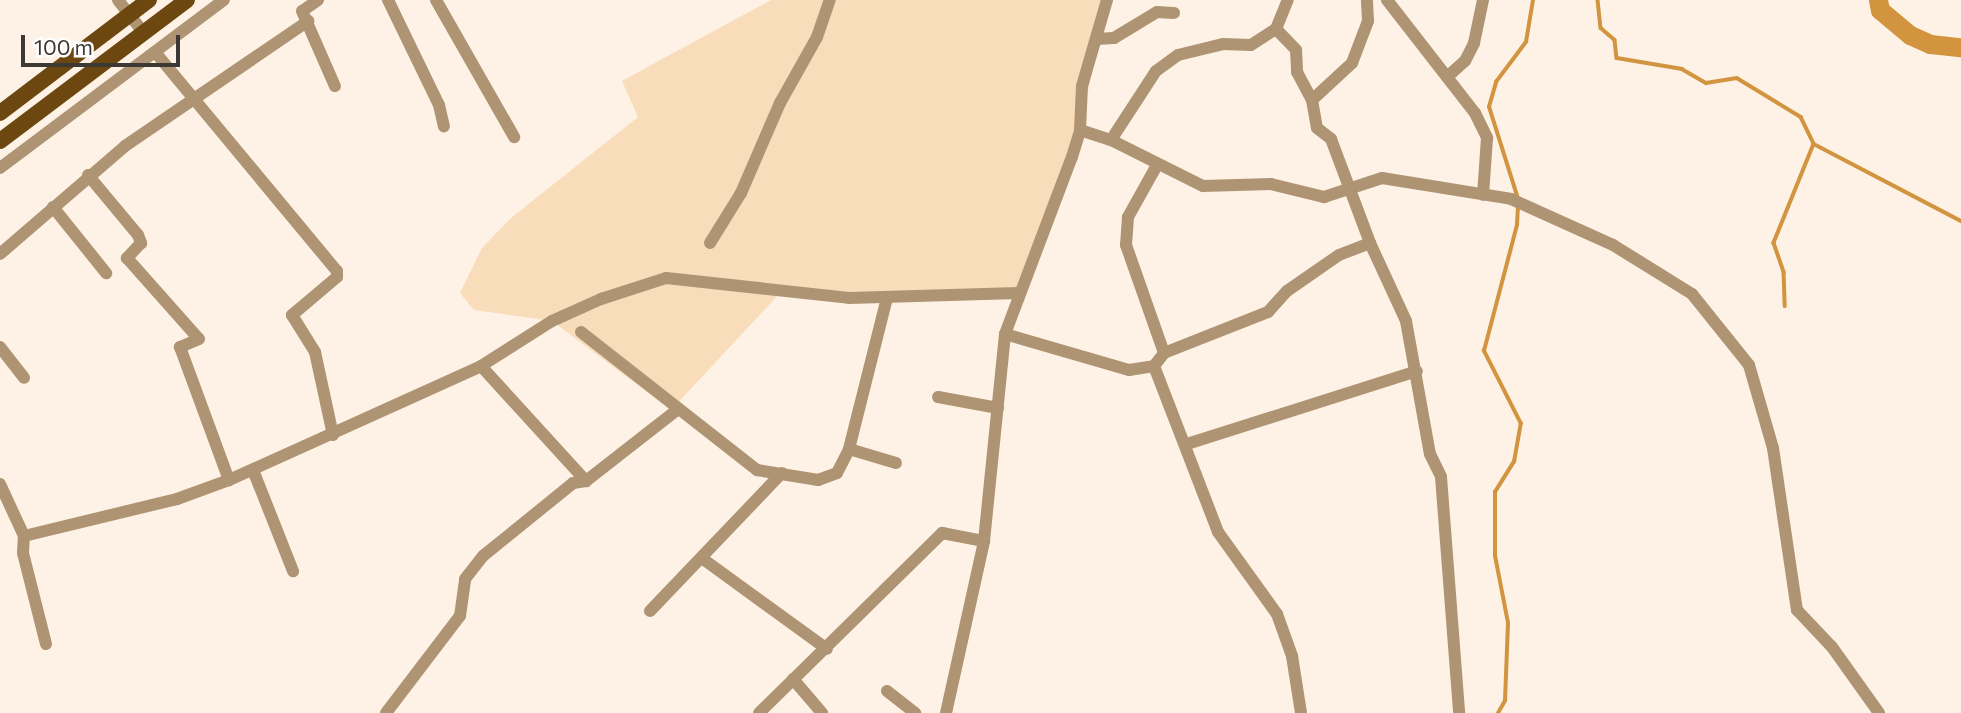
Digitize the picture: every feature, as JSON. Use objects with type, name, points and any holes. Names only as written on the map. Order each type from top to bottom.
[{"type":"main road","points":[[0,113],[149,0]]},
{"type":"main road","points":[[0,141],[187,0]]},
{"type":"street","points":[[118,0],[143,32]]},
{"type":"street","points":[[0,168],[224,0]]},
{"type":"street","points":[[318,0],[302,11],[335,86]]},
{"type":"street","points":[[388,0],[439,105],[444,126]]},
{"type":"street","points":[[436,0],[514,137]]},
{"type":"street","points":[[710,243],[741,193],[780,103],[817,37],[830,0]]},
{"type":"street","points":[[946,713],[984,541],[1004,334],[1080,130],[1082,86],[1107,0]]},
{"type":"street","points":[[1111,140],[1156,71],[1178,55],[1223,44],[1251,45],[1276,29],[1289,0]]},
{"type":"street","points":[[1312,100],[1352,64],[1368,21],[1367,0]]},
{"type":"street","points":[[1387,0],[1475,113],[1487,138],[1483,195]]},
{"type":"street","points":[[1447,77],[1465,61],[1474,43],[1483,0]]},
{"type":"street","points":[[1096,39],[1114,38],[1157,12],[1174,13]]},
{"type":"street","points":[[0,254],[88,175],[193,97],[308,21]]},
{"type":"street","points":[[1276,29],[1296,50],[1297,72],[1312,100],[1317,128],[1331,139],[1370,243],[1406,321],[1430,454],[1441,477],[1459,713]]},
{"type":"street","points":[[155,52],[337,271],[337,277],[292,315],[315,352],[333,435]]},
{"type":"street","points":[[1080,130],[1111,140],[1203,186],[1271,184],[1324,197],[1382,178],[1517,200],[1613,245],[1670,278],[1716,320],[1749,365],[1773,448],[1797,610],[1832,647],[1879,713]]},
{"type":"street","points":[[1157,165],[1128,217],[1126,245],[1164,352]]},
{"type":"street","points":[[88,175],[138,234],[141,243],[127,258],[199,339],[180,347],[229,480]]},
{"type":"street","points":[[53,207],[106,273]]},
{"type":"street","points":[[1004,334],[1129,370],[1154,366],[1164,352],[1268,312],[1287,291],[1339,255],[1370,243]]},
{"type":"street","points":[[24,536],[177,499],[229,480],[481,366],[552,321],[601,299],[666,278],[787,293],[887,298],[1019,293]]},
{"type":"street","points":[[582,332],[757,470],[818,480],[837,472],[849,449],[887,298]]},
{"type":"street","points":[[0,347],[24,378]]},
{"type":"street","points":[[481,366],[586,481]]},
{"type":"street","points":[[1154,366],[1187,444],[1218,532],[1277,614],[1292,656],[1301,713]]},
{"type":"street","points":[[1187,444],[1417,371]]},
{"type":"street","points":[[938,397],[998,408]]},
{"type":"street","points":[[386,713],[460,616],[465,579],[482,556],[573,483],[586,481],[678,409]]},
{"type":"street","points":[[849,449],[896,463]]},
{"type":"street","points":[[253,470],[293,571]]},
{"type":"street","points":[[650,611],[703,559],[782,473]]},
{"type":"street","points":[[0,484],[24,536],[23,553],[46,644]]},
{"type":"street","points":[[759,713],[942,534],[984,541]]},
{"type":"street","points":[[703,559],[827,649]]},
{"type":"street","points":[[793,679],[822,713]]},
{"type":"street","points":[[887,691],[915,713]]},
{"type":"shaded area","points":[[771,0],[1107,0],[1080,130],[1019,293],[781,292],[671,410],[552,321],[474,310],[460,293],[482,248],[511,218],[638,117],[622,81]]},
{"type":"waterway","points":[[1518,199],[1489,107],[1496,82],[1526,42],[1533,0]]},
{"type":"waterway","points":[[1598,0],[1601,28],[1615,40],[1617,58],[1682,69],[1706,83],[1737,78],[1801,117],[1814,144],[1774,243],[1784,272],[1785,306]]},
{"type":"waterway","points":[[1878,0],[1880,10],[1910,35],[1930,44],[1961,47]]},
{"type":"waterway","points":[[1814,144],[1961,221]]},
{"type":"waterway","points":[[1498,713],[1505,701],[1508,623],[1495,556],[1495,492],[1514,462],[1521,424],[1484,351],[1517,225],[1518,206]]}]
